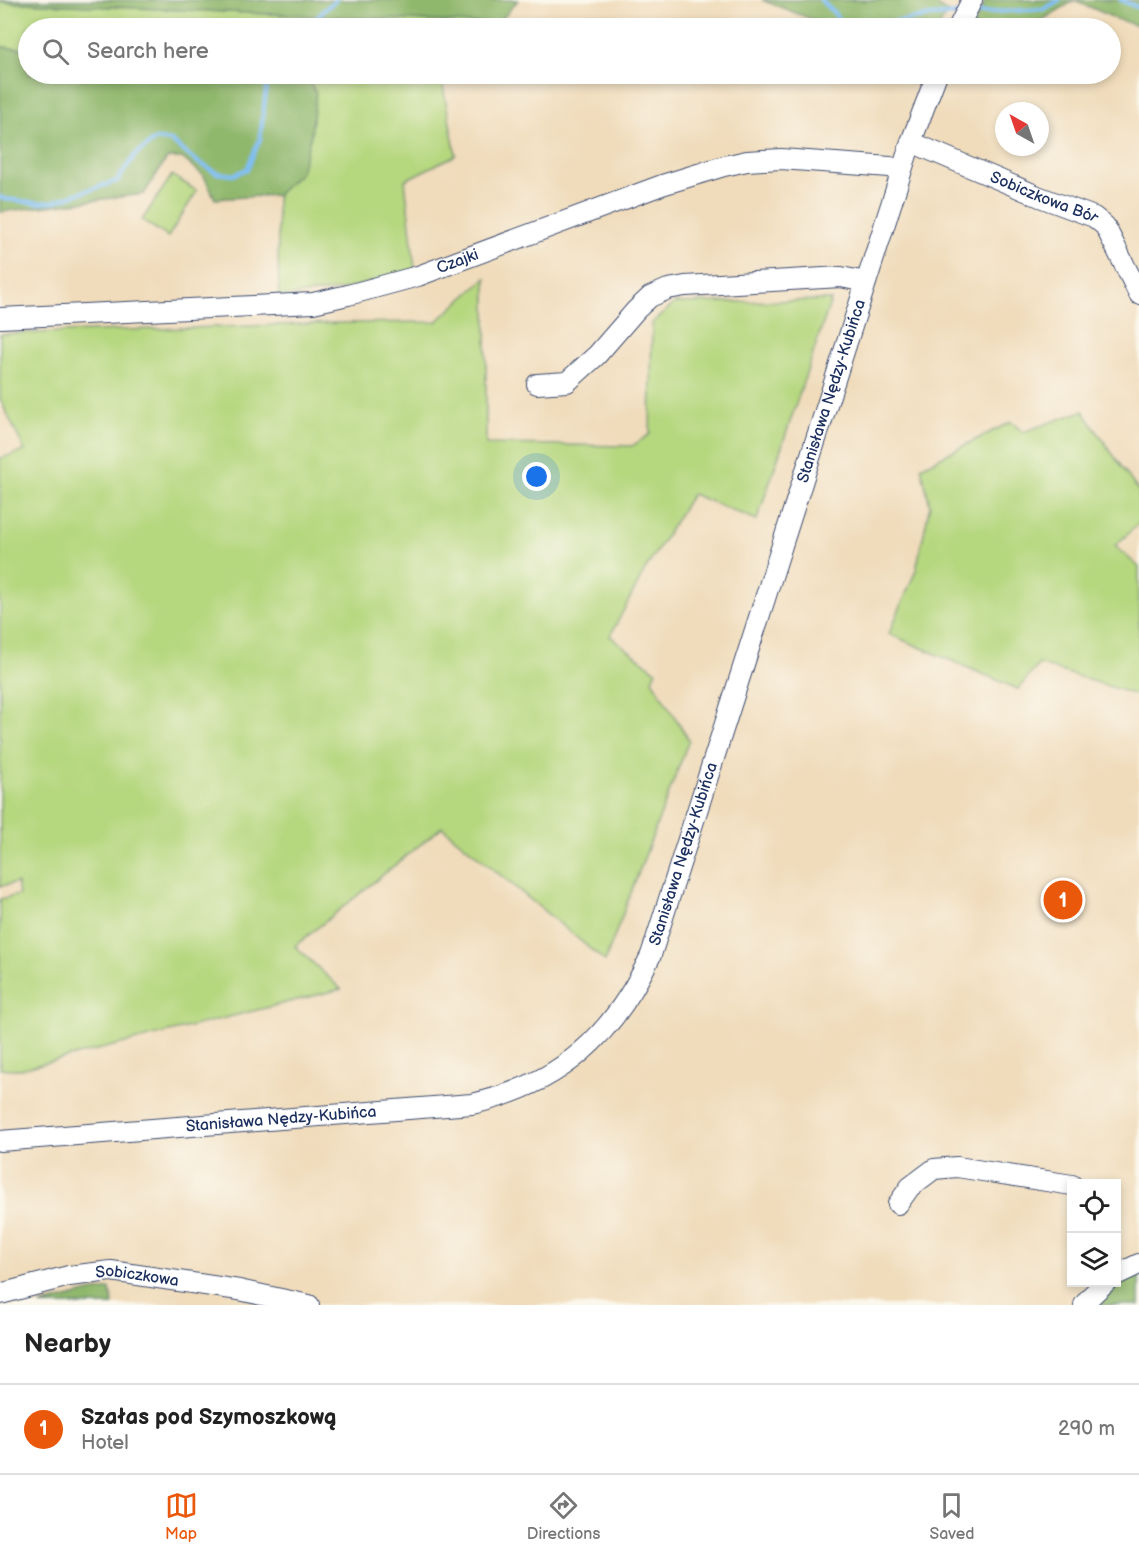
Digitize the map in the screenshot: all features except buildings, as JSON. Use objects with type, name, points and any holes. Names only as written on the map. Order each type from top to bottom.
[{"type":"street","points":[[963,18],[972,0]]},
{"type":"street","name":"Stanisława Nędzy-Kubińca","points":[[0,1141],[472,1104],[521,1089],[547,1076],[572,1059],[608,1025],[641,976],[651,955],[911,141],[933,84]]},
{"type":"street","name":"Sobiczkowa Bór","points":[[911,141],[1040,197],[1094,217],[1105,226],[1139,294]]},
{"type":"street","name":"Czajki","points":[[0,318],[313,303],[348,296],[418,276],[662,185],[724,166],[747,161],[781,159],[890,167],[902,170]]},
{"type":"street","points":[[537,384],[567,382],[597,355],[650,297],[668,289],[685,286],[841,277],[866,282]]},
{"type":"street","points":[[898,1204],[910,1187],[934,1169],[957,1167],[1067,1184]]},
{"type":"street","points":[[1121,1273],[1139,1264]]},
{"type":"street","name":"Sobiczkowa","points":[[0,1294],[69,1276],[111,1271],[239,1290],[309,1305]]},
{"type":"street","points":[[1084,1305],[1101,1287]]},
{"type":"green space","points":[[0,0],[518,0],[503,18],[362,18],[0,2]]},
{"type":"green space","points":[[762,0],[930,0],[947,12],[944,18],[809,18]]},
{"type":"green space","points":[[986,0],[1075,0],[1045,18],[977,18]]},
{"type":"green space","points":[[1075,0],[1139,0],[1139,26],[1121,21],[1121,18],[1114,18]]},
{"type":"green space","points":[[0,2],[362,18],[18,18],[18,48],[0,47]]},
{"type":"green space","points":[[0,47],[18,48],[18,84],[311,84],[316,93],[311,135],[301,172],[277,195],[215,199],[204,176],[182,158],[167,158],[144,194],[0,212]]},
{"type":"green space","points":[[309,84],[443,84],[456,155],[405,180],[415,270],[341,290],[279,297],[277,195],[301,172]]},
{"type":"green space","points":[[172,175],[197,191],[168,237],[142,220]]},
{"type":"green space","points":[[486,278],[486,444],[632,446],[650,434],[652,323],[675,303],[831,300],[757,520],[692,494],[645,570],[610,636],[656,671],[652,680],[689,740],[605,961],[442,827],[295,946],[341,989],[21,1069],[0,1069],[0,899],[19,895],[17,883],[0,886],[0,458],[25,451],[0,399],[0,334],[436,322]]},
{"type":"green space","points":[[1083,411],[1139,492],[1139,523],[1115,546],[1139,567],[1139,696],[1039,664],[1018,689],[889,634],[916,570],[930,505],[921,467],[1011,422],[1023,432]]},
{"type":"green space","points":[[1139,1265],[1139,1305],[1089,1305],[1112,1287],[1121,1287],[1121,1279]]},
{"type":"green space","points":[[110,1289],[113,1305],[40,1305],[90,1292]]},
{"type":"waterway","points":[[317,18],[336,0]]},
{"type":"waterway","points":[[821,0],[837,18]]},
{"type":"waterway","points":[[973,13],[1044,9],[1059,0]]},
{"type":"waterway","points":[[1121,0],[1139,8]]},
{"type":"waterway","points":[[919,18],[959,14]]},
{"type":"waterway","points":[[0,197],[38,203],[52,202],[117,181],[135,155],[156,139],[171,141],[196,161],[217,173],[233,175],[247,169],[260,139],[267,84]]},
{"type":"place","name":"Szałas pod Szymoszkową","points":[[1063,900]]}]
